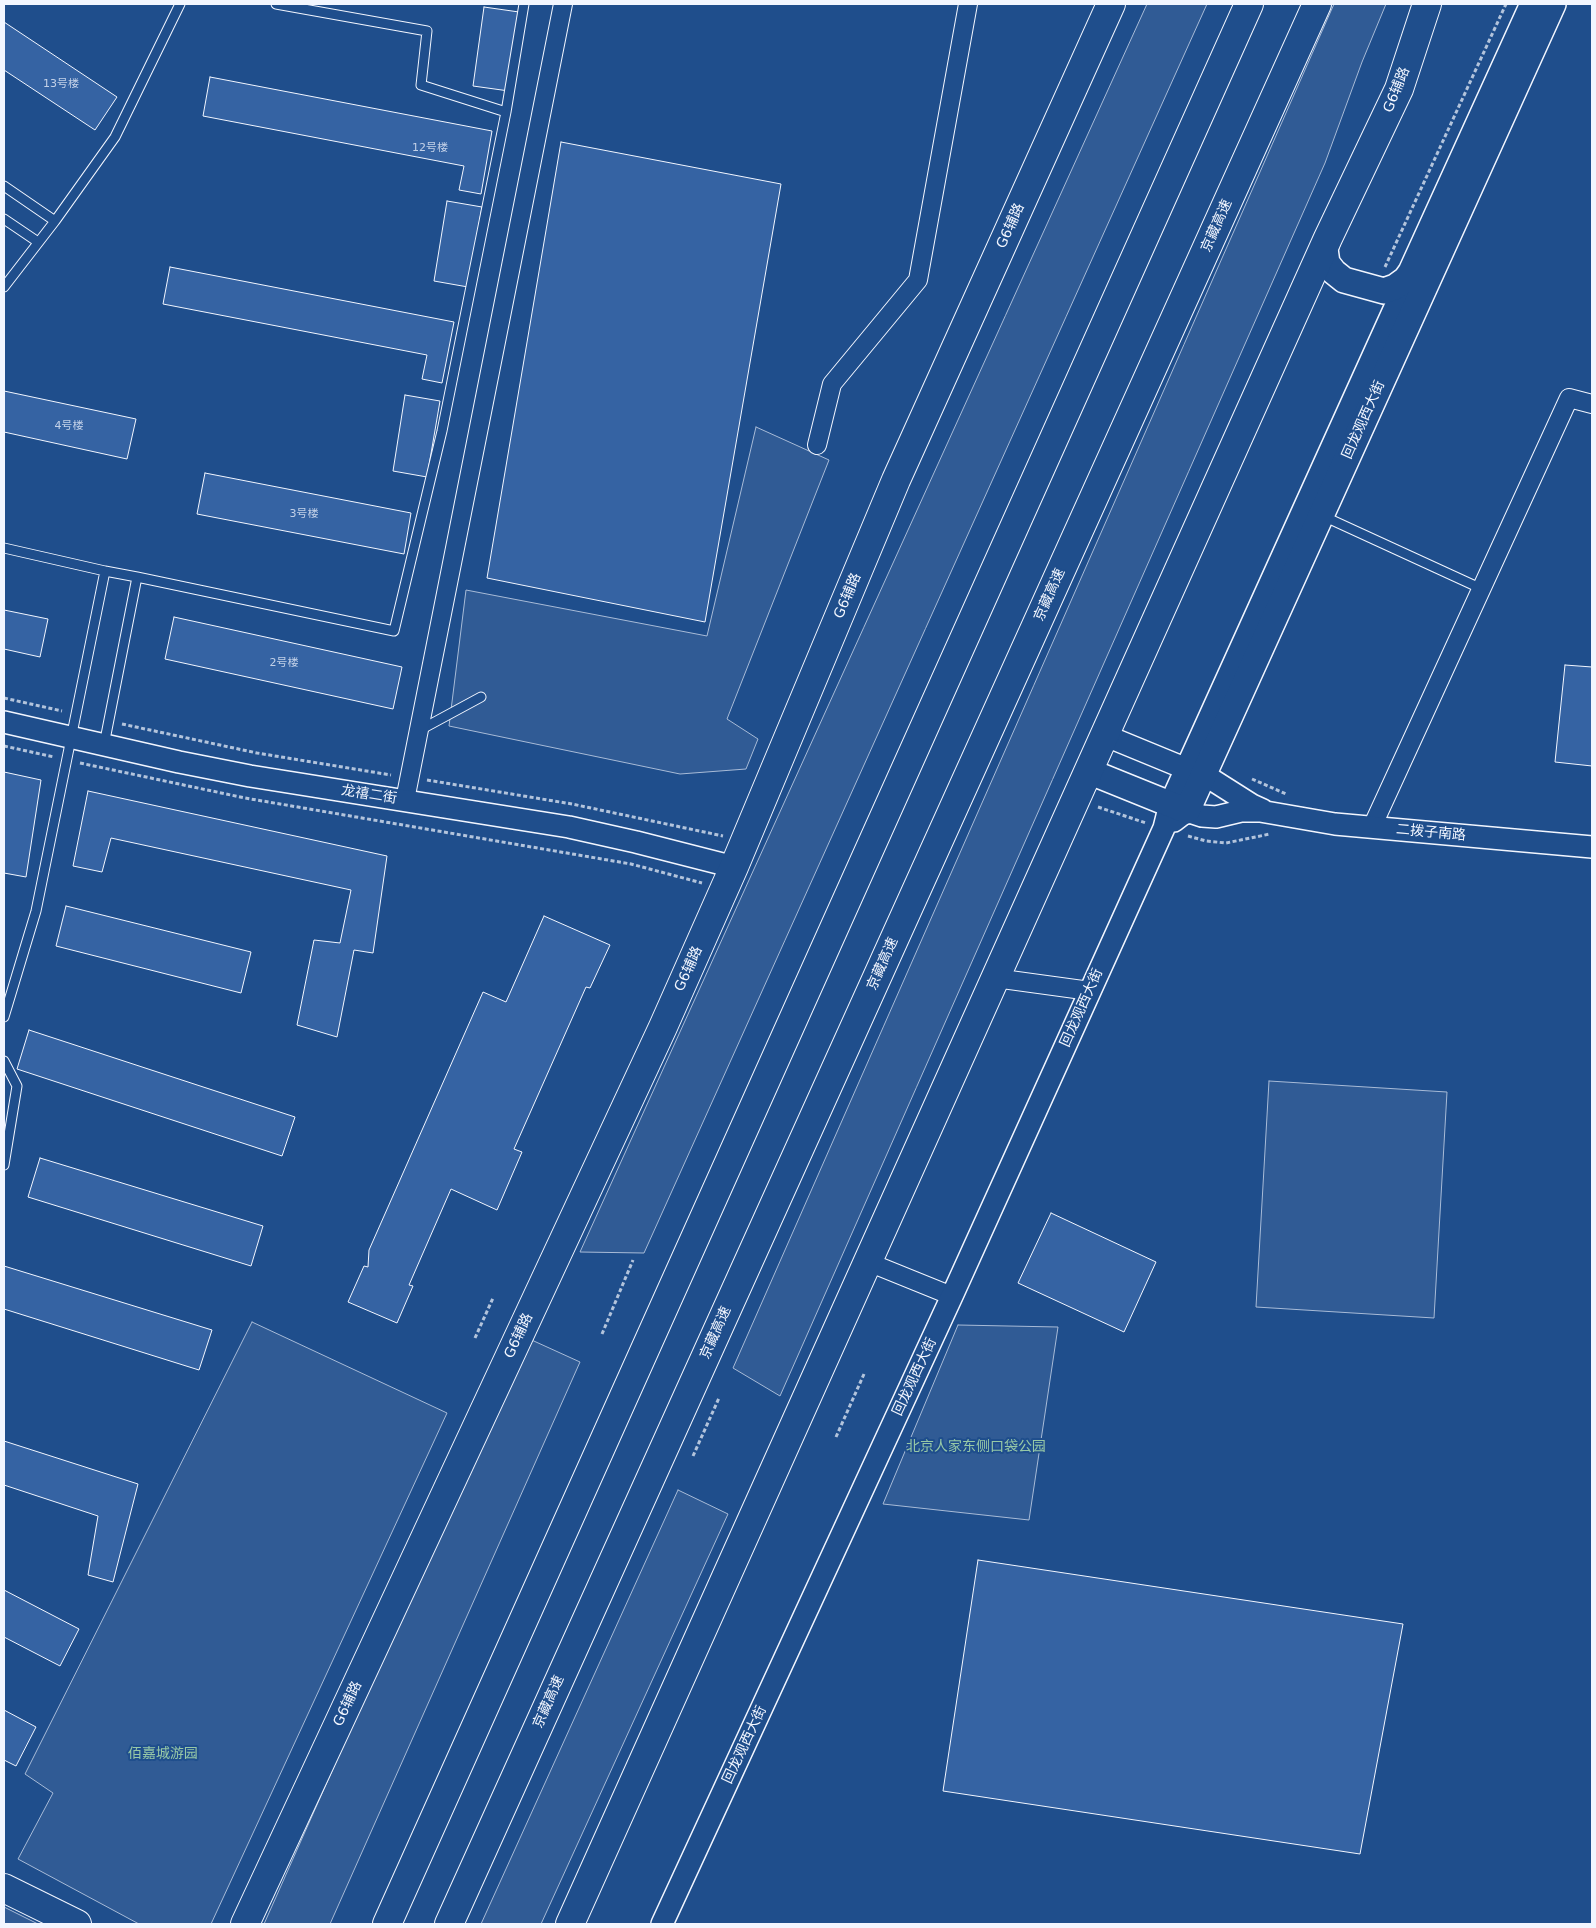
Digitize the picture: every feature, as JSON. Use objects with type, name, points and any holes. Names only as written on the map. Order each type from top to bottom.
[{"type":"main road","name":"G6辅路","points":[[245,1924],[663,1028],[724,865],[1111,4]]},
{"type":"main road","points":[[387,1924],[1249,4]]},
{"type":"main road","name":"京藏高速","points":[[449,1924],[1317,4]]},
{"type":"main road","name":"G6辅路","points":[[570,1924],[1328,238],[1399,89],[1427,4]]},
{"type":"main road","name":"回龙观西大街","points":[[1411,272],[1532,4]]},
{"type":"main road","name":"回龙观西大街","points":[[1178,808],[1321,516],[1553,4]]},
{"type":"main road","points":[[1328,238],[1324,254],[1327,263],[1334,272],[1349,282],[1384,291],[1400,284],[1411,272]]},
{"type":"main road","name":"二拨子南路","points":[[1088,771],[1178,808]]},
{"type":"main road","points":[[4,1888],[77,1924]]},
{"type":"street","points":[[405,800],[563,4]]},
{"type":"street","points":[[817,446],[832,384],[918,280],[968,4]]},
{"type":"street","name":"回龙观西大街","points":[[1194,772],[1411,272]]},
{"type":"street","points":[[1372,828],[1569,398],[1592,404]]},
{"type":"street","name":"龙禧二街","points":[[4,722],[250,776],[569,827],[724,865]]},
{"type":"street","name":"二拨子南路","points":[[1104,735],[1194,772],[1226,788],[1252,805],[1270,812]]},
{"type":"street","name":"回龙观西大街","points":[[662,1924],[952,1296],[1164,828],[1178,808]]},
{"type":"street","name":"二拨子南路","points":[[1178,808],[1208,817],[1250,810],[1372,828],[1592,847]]},
{"type":"street","points":[[995,978],[1090,991]]},
{"type":"street","points":[[868,1262],[952,1296]]},
{"type":"lane","points":[[4,287],[55,221],[114,137],[180,4]]},
{"type":"lane","points":[[276,4],[427,31],[421,86],[506,112]]},
{"type":"lane","points":[[4,548],[394,631],[442,431],[506,112],[524,4]]},
{"type":"lane","points":[[4,186],[55,221]]},
{"type":"lane","points":[[4,219],[38,242]]},
{"type":"lane","points":[[1321,516],[1482,589]]},
{"type":"lane","points":[[4,1017],[36,911],[106,571]]},
{"type":"lane","points":[[104,745],[137,577]]},
{"type":"lane","points":[[419,731],[481,697]]},
{"type":"lane","points":[[4,1062],[17,1086],[4,1165]]},
{"type":"path","points":[[4,698],[76,714]]},
{"type":"path","points":[[109,721],[312,763],[501,791],[572,804],[726,837],[724,865]]},
{"type":"path","points":[[1076,800],[1134,818]]},
{"type":"path","points":[[602,1334],[633,1260]]},
{"type":"path","points":[[475,1338],[493,1298]]},
{"type":"path","points":[[836,1437],[864,1374]]},
{"type":"path","points":[[693,1456],[719,1398]]},
{"type":"shaded area","points":[[1147,4],[1207,4],[644,1253],[580,1252]]},
{"type":"shaded area","points":[[1334,4],[1386,4],[1362,62],[1325,163],[780,1396],[733,1368]]},
{"type":"shaded area","points":[[756,427],[829,460],[727,719],[758,739],[746,769],[680,774],[449,726],[466,590],[707,636]]},
{"type":"shaded area","points":[[1269,1081],[1447,1092],[1434,1318],[1256,1307]]},
{"type":"shaded area","name":"佰嘉城游园","points":[[252,1322],[447,1413],[211,1924],[139,1924],[18,1859],[53,1793],[25,1774]]},
{"type":"shaded area","name":"北京人家东侧口袋公园","points":[[958,1325],[1058,1327],[1029,1520],[883,1504]]},
{"type":"shaded area","points":[[525,1337],[580,1362],[330,1924],[264,1924]]},
{"type":"shaded area","points":[[678,1490],[728,1514],[541,1924],[481,1924]]},
{"type":"shaded area","points":[[4,1907],[38,1924],[4,1924]]},
{"type":"building","points":[[484,7],[519,12],[509,91],[473,86]]},
{"type":"building","points":[[4,22],[117,97],[95,130],[4,70]]},
{"type":"building","points":[[210,77],[492,131],[481,194],[459,190],[464,166],[203,116]]},
{"type":"building","points":[[561,142],[781,184],[705,622],[487,578]]},
{"type":"building","points":[[447,201],[482,207],[468,287],[434,281]]},
{"type":"building","points":[[170,267],[454,322],[442,383],[422,379],[427,355],[163,304]]},
{"type":"building","points":[[4,391],[136,419],[127,459],[4,432]]},
{"type":"building","points":[[405,395],[440,401],[427,477],[393,471]]},
{"type":"building","points":[[205,473],[411,513],[404,554],[197,514]]},
{"type":"building","points":[[4,610],[48,619],[40,657],[4,649]]},
{"type":"building","points":[[174,617],[402,667],[393,709],[165,659]]},
{"type":"building","points":[[1565,665],[1592,667],[1592,766],[1555,762]]},
{"type":"building","points":[[4,772],[41,780],[26,877],[4,873]]},
{"type":"building","points":[[88,791],[387,856],[373,953],[354,950],[337,1037],[297,1025],[314,940],[340,943],[351,890],[111,838],[102,872],[73,866]]},
{"type":"building","points":[[66,906],[251,952],[241,993],[56,946]]},
{"type":"building","points":[[544,916],[610,945],[590,988],[586,987],[514,1149],[522,1152],[497,1210],[451,1189],[409,1285],[413,1286],[397,1323],[348,1302],[364,1266],[368,1267],[369,1250],[483,992],[506,1002]]},
{"type":"building","points":[[29,1030],[295,1117],[282,1156],[17,1069]]},
{"type":"building","points":[[40,1158],[263,1226],[251,1266],[28,1197]]},
{"type":"building","points":[[1051,1213],[1156,1262],[1124,1332],[1018,1283]]},
{"type":"building","points":[[4,1266],[212,1330],[199,1370],[4,1309]]},
{"type":"building","points":[[4,1441],[138,1484],[113,1582],[88,1575],[98,1516],[4,1485]]},
{"type":"building","points":[[978,1560],[1403,1624],[1360,1854],[943,1791]]},
{"type":"building","points":[[4,1590],[79,1629],[60,1666],[4,1637]]},
{"type":"building","points":[[4,1710],[36,1727],[16,1766],[4,1760]]}]
